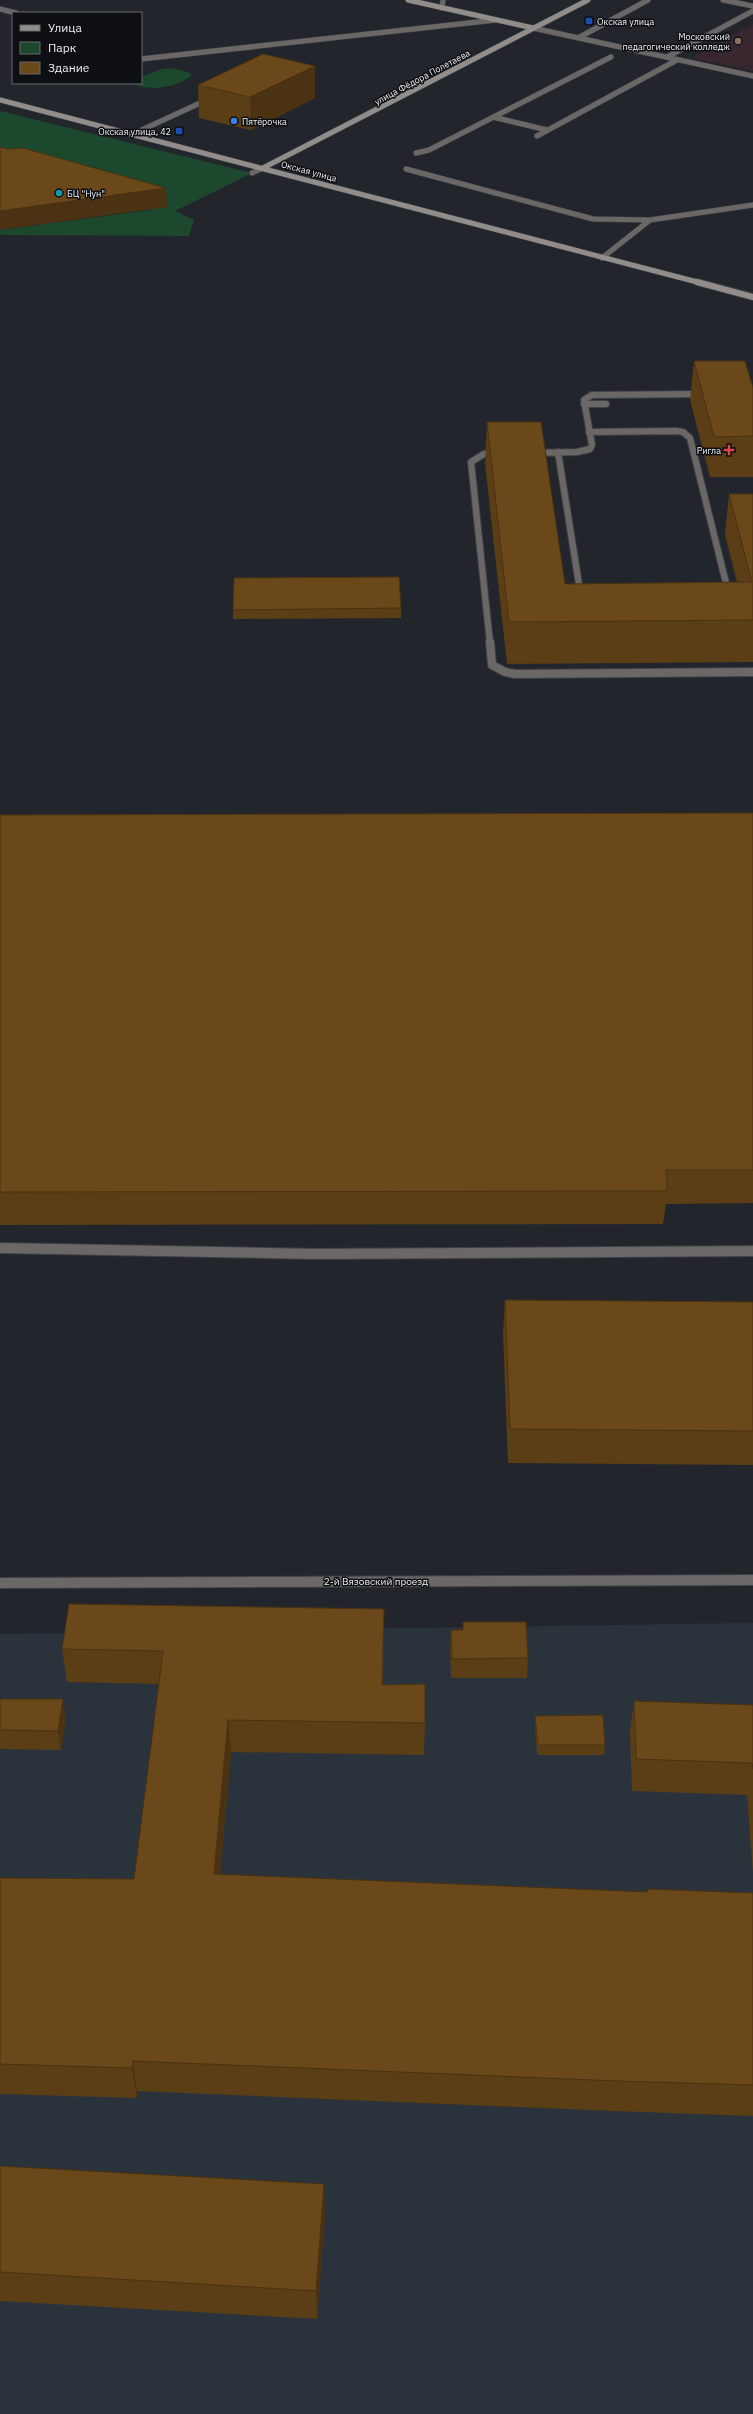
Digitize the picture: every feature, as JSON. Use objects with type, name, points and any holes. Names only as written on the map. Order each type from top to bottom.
[{"type":"main road","points":[[408,0],[533,28]]},
{"type":"main road","name":"улица Фёдора Полетаева","points":[[263,168],[588,0]]},
{"type":"main road","name":"Окская улица","points":[[0,100],[753,297]]},
{"type":"street","points":[[442,8],[443,0]]},
{"type":"street","points":[[578,38],[648,0]]},
{"type":"street","points":[[724,0],[753,6]]},
{"type":"street","points":[[0,9],[12,12]]},
{"type":"street","points":[[667,58],[753,11]]},
{"type":"street","points":[[142,59],[496,20]]},
{"type":"street","points":[[533,28],[753,76]]},
{"type":"street","points":[[265,52],[274,44]]},
{"type":"street","points":[[416,153],[429,150],[611,57]]},
{"type":"street","points":[[537,136],[677,60]]},
{"type":"street","points":[[133,134],[217,95]]},
{"type":"street","points":[[494,117],[547,130]]},
{"type":"street","points":[[252,173],[263,168]]},
{"type":"street","points":[[406,170],[593,219],[650,220],[753,205]]},
{"type":"street","points":[[602,258],[650,220]]},
{"type":"street","points":[[527,453],[577,452],[590,449],[589,432],[584,404],[584,400],[587,398],[600,394],[714,394]]},
{"type":"street","points":[[584,404],[606,404]]},
{"type":"street","points":[[589,432],[676,431],[687,434],[692,445],[730,600]]},
{"type":"street","points":[[558,452],[583,609]]},
{"type":"street","points":[[504,453],[484,454],[471,462],[490,660],[492,666],[505,672],[515,674],[753,672]]},
{"type":"street","points":[[0,1248],[316,1254],[753,1251]]},
{"type":"street","name":"2-й Вязовский проезд","points":[[0,1582],[753,1580]]},
{"type":"shaded area","name":"Московский педагогический колледж","points":[[753,24],[753,71],[692,58]]},
{"type":"shaded area","points":[[753,1623],[753,2414],[0,2414],[0,1634]]},
{"type":"green space","points":[[173,68],[190,73],[191,76],[170,86],[154,88],[134,84],[142,84],[142,77],[162,69]]},
{"type":"green space","points":[[0,111],[252,173],[175,211],[194,220],[189,236],[4,235],[0,234],[0,230],[150,210],[0,163]]},
{"type":"building","points":[[263,54],[315,66],[250,97],[198,85]]},
{"type":"building","points":[[0,147],[7,149],[23,148],[166,188],[0,211]]},
{"type":"building","points":[[694,361],[745,361],[753,388],[753,436],[714,437]]},
{"type":"building","points":[[487,422],[541,422],[565,584],[752,582],[729,494],[753,494],[753,620],[509,622]]},
{"type":"building","points":[[399,577],[401,608],[233,610],[234,578]]},
{"type":"building","points":[[753,813],[753,1170],[666,1170],[667,1191],[0,1192],[0,815]]},
{"type":"building","points":[[505,1300],[753,1302],[753,1431],[510,1429]]},
{"type":"building","points":[[69,1604],[384,1609],[382,1685],[425,1684],[425,1723],[228,1720],[214,1874],[648,1892],[648,1889],[753,1893],[753,2085],[617,2081],[133,2061],[132,2068],[0,2064],[0,1878],[134,1879],[163,1651],[62,1649]]},
{"type":"building","points":[[463,1622],[526,1622],[528,1658],[452,1659],[451,1630],[463,1630]]},
{"type":"building","points":[[0,1699],[63,1699],[58,1731],[0,1730]]},
{"type":"building","points":[[634,1701],[753,1705],[753,1769],[752,1763],[636,1759]]},
{"type":"building","points":[[603,1715],[605,1745],[538,1745],[535,1716]]},
{"type":"building","points":[[0,2166],[324,2184],[316,2291],[0,2272]]},
{"type":"place","name":"Окская улица","points":[[589,21]]},
{"type":"place","name":"Московский педагогический колледж","points":[[738,41]]},
{"type":"place","name":"Пятёрочка","points":[[234,121]]},
{"type":"place","name":"Окская улица, 42","points":[[179,131]]},
{"type":"place","name":"БЦ \"Нун\"","points":[[59,193]]},
{"type":"place","name":"Ригла","points":[[729,450]]}]
